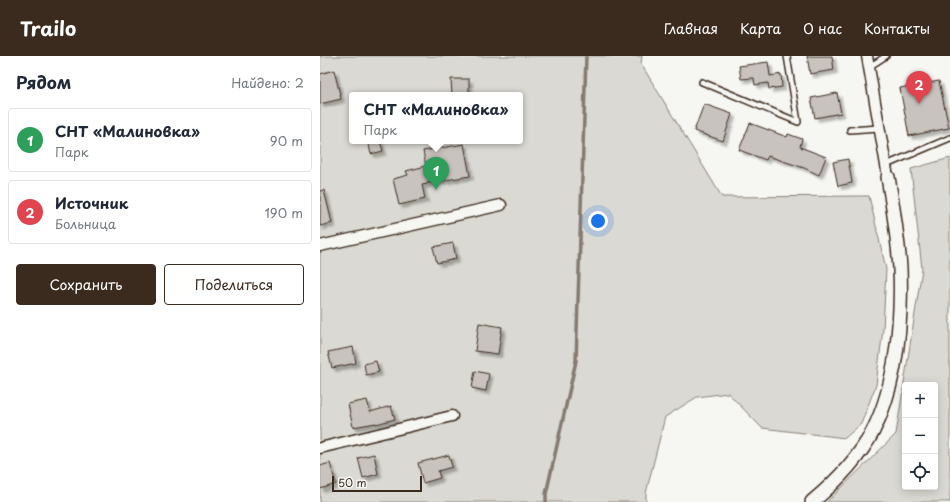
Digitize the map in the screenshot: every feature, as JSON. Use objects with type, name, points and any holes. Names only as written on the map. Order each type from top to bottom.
[{"type":"street","points":[[812,502],[840,475],[864,446],[873,431],[891,381],[896,352],[900,268],[887,171],[867,56]]},
{"type":"street","points":[[320,246],[501,205]]},
{"type":"street","points":[[320,448],[452,416]]},
{"type":"lane","points":[[702,82],[798,122],[787,56]]},
{"type":"lane","points":[[869,67],[886,56]]},
{"type":"lane","points":[[850,130],[880,128]]},
{"type":"lane","points":[[887,171],[950,138]]},
{"type":"shaded area","points":[[320,56],[642,56],[641,64],[722,197],[869,196],[886,269],[883,329],[876,385],[861,424],[845,438],[762,428],[728,393],[697,397],[665,417],[646,493],[646,502],[320,502]]},
{"type":"shaded area","points":[[950,158],[950,502],[827,502],[896,434],[902,396],[902,490],[938,490],[938,382],[904,382],[922,269],[911,169]]},
{"type":"building","points":[[807,56],[832,56],[834,70],[810,74]]},
{"type":"building","points":[[768,62],[770,76],[781,74],[782,87],[769,89],[768,83],[755,85],[754,78],[741,79],[739,66]]},
{"type":"building","points":[[334,70],[341,99],[320,104],[320,74]]},
{"type":"building","points":[[451,79],[469,79],[469,92],[452,92]]},
{"type":"building","points":[[939,81],[949,128],[909,136],[900,88]]},
{"type":"building","points":[[837,93],[841,113],[815,118],[811,98]]},
{"type":"building","points":[[704,104],[732,114],[723,141],[694,131]]},
{"type":"building","points":[[750,123],[787,137],[788,134],[802,139],[800,147],[826,157],[819,175],[804,168],[768,156],[766,160],[739,150]]},
{"type":"building","points":[[369,144],[381,144],[383,151],[371,154]]},
{"type":"building","points":[[464,144],[470,176],[422,185],[425,199],[399,205],[393,179],[408,175],[406,171],[426,166],[423,151]]},
{"type":"building","points":[[848,159],[852,183],[838,186],[833,162]]},
{"type":"building","points":[[324,190],[332,223],[320,226],[320,191]]},
{"type":"building","points":[[453,243],[456,259],[437,263],[433,247]]},
{"type":"building","points":[[479,323],[502,327],[498,354],[475,351]]},
{"type":"building","points":[[353,347],[356,363],[332,368],[328,352]]},
{"type":"building","points":[[376,361],[379,372],[366,375],[364,364]]},
{"type":"building","points":[[475,371],[489,374],[486,391],[472,388]]},
{"type":"building","points":[[367,400],[370,412],[391,406],[395,419],[376,424],[353,427],[348,404]]},
{"type":"building","points":[[374,454],[378,474],[363,478],[358,458]]},
{"type":"building","points":[[449,455],[452,467],[438,471],[440,478],[423,483],[418,463]]},
{"type":"building","points":[[330,463],[336,484],[320,489],[320,466]]},
{"type":"waterway","points":[[546,502],[546,494],[576,361],[586,56]]},
{"type":"place","name":"Источник","points":[[919,104]]},
{"type":"place","name":"СНТ «Малиновка»","points":[[436,190]]}]
